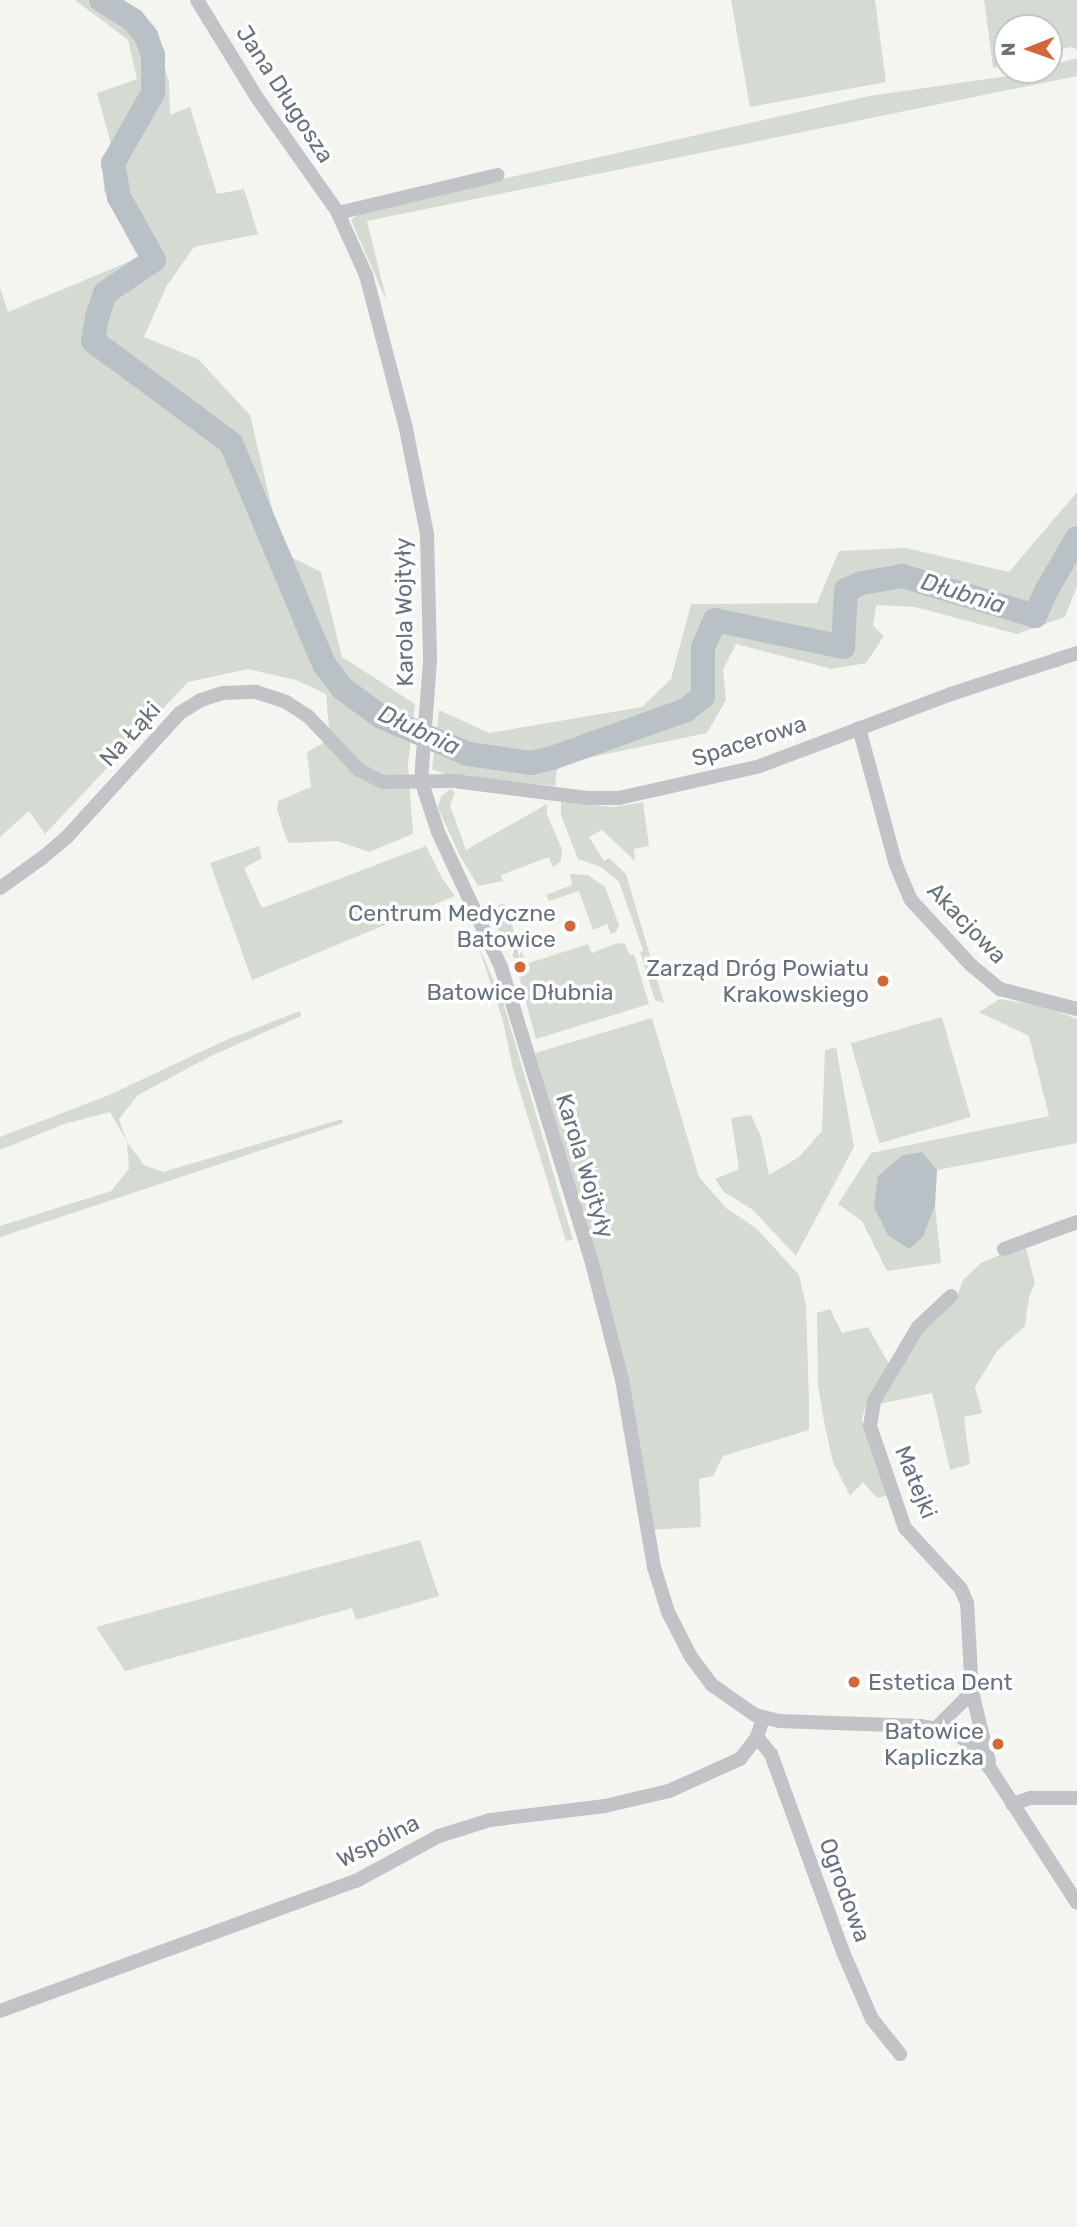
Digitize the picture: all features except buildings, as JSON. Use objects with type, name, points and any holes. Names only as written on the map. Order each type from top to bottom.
[{"type":"street","name":"Jana Długosza","points":[[197,0],[258,99],[338,212]]},
{"type":"street","points":[[338,212],[498,175]]},
{"type":"street","name":"Karola Wojtyły","points":[[338,212],[363,263],[416,471],[427,534],[431,593],[421,780],[438,832],[501,967],[590,1259],[622,1380],[660,1590],[676,1628],[702,1672],[738,1706],[763,1719],[936,1728],[966,1740],[992,1770],[1077,1903]]},
{"type":"street","name":"Spacerowa","points":[[421,780],[480,784],[587,798],[620,798],[757,767],[859,728],[1077,653]]},
{"type":"street","name":"Na Łąki","points":[[0,888],[42,859],[67,837],[173,719],[194,704],[216,695],[249,692],[278,698],[309,717],[364,774],[388,783],[421,780]]},
{"type":"street","name":"Akacjowa","points":[[859,728],[896,865],[911,900],[971,965],[1000,989],[1077,1009]]},
{"type":"street","points":[[1004,1249],[1077,1222]]},
{"type":"street","name":"Matejki","points":[[951,1296],[918,1327],[874,1401],[870,1426],[905,1528],[961,1589],[967,1603],[972,1692],[992,1770]]},
{"type":"street","points":[[936,1728],[972,1692]]},
{"type":"street","name":"Wspólna","points":[[0,2011],[356,1881],[439,1836],[490,1820],[605,1806],[669,1791],[740,1759],[757,1737],[763,1719]]},
{"type":"street","name":"Ogrodowa","points":[[757,1737],[771,1754],[843,1952],[872,2019],[900,2054]]},
{"type":"street","points":[[1012,1804],[1031,1798],[1077,1798]]},
{"type":"shaded area","points":[[75,0],[121,0],[154,26],[169,83],[170,115],[190,107],[217,194],[244,189],[258,234],[194,247],[166,287],[144,337],[198,359],[250,415],[275,521],[293,558],[321,572],[342,657],[415,704],[408,764],[413,834],[369,852],[337,841],[288,843],[277,810],[278,801],[311,787],[307,752],[330,739],[326,694],[296,680],[248,669],[188,682],[45,834],[29,811],[0,837],[0,287],[8,312],[140,257],[104,191],[103,169],[113,151],[97,93],[137,79],[128,40]]},
{"type":"shaded area","points":[[731,0],[875,0],[886,82],[750,107]]},
{"type":"shaded area","points":[[984,0],[1077,0],[1077,49],[1063,49],[1063,14],[993,14],[993,68]]},
{"type":"shaded area","points":[[1077,58],[1077,76],[1063,79],[1063,62]]},
{"type":"shaded area","points":[[993,78],[993,84],[1038,84],[367,221],[387,302],[351,220],[365,210],[869,96]]},
{"type":"shaded area","points":[[1077,492],[1077,586],[1065,617],[1017,634],[915,607],[876,605],[873,626],[884,636],[866,663],[832,669],[736,644],[723,670],[726,700],[707,733],[577,760],[557,769],[555,786],[449,776],[432,769],[439,710],[489,733],[642,707],[671,679],[691,604],[817,603],[839,551],[906,548],[1009,572]]},
{"type":"shaded area","points":[[451,789],[455,793],[450,805],[466,850],[547,804],[547,815],[562,849],[561,861],[553,867],[549,857],[501,875],[503,881],[478,886],[459,854],[438,808],[441,796]]},
{"type":"shaded area","points":[[561,802],[614,807],[643,802],[649,846],[634,849],[635,861],[602,830],[589,837],[604,861],[609,858],[626,874],[664,1003],[655,1000],[640,952],[643,950],[619,882],[601,867],[578,859],[561,815]]},
{"type":"shaded area","points":[[259,846],[262,858],[244,868],[262,908],[426,846],[442,878],[455,896],[252,980],[210,863]]},
{"type":"shaded area","points":[[570,874],[588,875],[605,887],[619,925],[616,932],[611,934],[607,924],[593,930],[579,891],[549,901],[546,895],[572,885]]},
{"type":"shaded area","points":[[504,903],[526,964],[588,944],[592,953],[618,943],[625,944],[630,955],[634,954],[649,1004],[536,1039],[518,972],[520,969],[492,919],[490,910]]},
{"type":"shaded area","points":[[477,942],[503,1002],[573,1240],[566,1241],[513,1069],[503,1021]]},
{"type":"shaded area","points":[[1000,999],[1045,1007],[1077,1019],[1077,1143],[937,1170],[922,1152],[903,1155],[923,1237],[935,1206],[941,1263],[887,1271],[862,1221],[838,1204],[871,1153],[1049,1116],[1029,1036],[979,1012]]},
{"type":"shaded area","points":[[300,1011],[301,1016],[209,1057],[138,1095],[119,1119],[127,1142],[110,1112],[64,1124],[0,1150],[0,1137],[109,1095],[226,1040]]},
{"type":"shaded area","points":[[942,1017],[971,1117],[879,1143],[851,1043]]},
{"type":"shaded area","points":[[652,1018],[699,1177],[726,1208],[756,1228],[799,1275],[806,1305],[809,1430],[723,1456],[713,1476],[699,1479],[701,1527],[650,1530],[609,1306],[535,1053]]},
{"type":"shaded area","points":[[836,1047],[854,1147],[796,1256],[753,1210],[724,1192],[715,1179],[739,1169],[731,1118],[751,1115],[761,1137],[769,1175],[799,1157],[822,1131],[825,1050]]},
{"type":"shaded area","points":[[342,1119],[343,1123],[0,1237],[0,1226],[111,1191],[129,1169],[127,1142],[144,1165],[163,1172]]},
{"type":"shaded area","points":[[922,1152],[937,1170],[935,1206],[923,1237],[909,1249],[888,1235],[874,1207],[878,1176],[903,1155]]},
{"type":"shaded area","points":[[1025,1244],[1035,1283],[1029,1297],[1025,1326],[997,1351],[975,1387],[982,1413],[964,1417],[970,1464],[950,1470],[932,1393],[879,1404],[921,1330],[957,1297],[963,1280],[981,1263]]},
{"type":"shaded area","points":[[830,1309],[842,1333],[868,1327],[889,1364],[866,1404],[862,1420],[889,1495],[877,1498],[863,1482],[850,1496],[833,1462],[818,1386],[817,1313]]},
{"type":"shaded area","points":[[420,1540],[439,1596],[356,1620],[352,1608],[125,1671],[96,1627]]},
{"type":"waterway","name":"Dłubnia","points":[[101,0],[133,20],[146,36],[153,55],[153,93],[113,163],[119,197],[154,260],[105,293],[93,341],[231,443],[324,664],[342,688],[381,717],[468,754],[531,763],[552,758],[686,710],[703,696],[703,648],[715,620],[843,647],[846,590],[862,583],[902,576],[1035,616],[1046,591],[1077,538]]},
{"type":"place","name":"Centrum Medyczne Batowice","points":[[570,926]]},
{"type":"place","name":"Batowice Dłubnia","points":[[520,967]]},
{"type":"place","name":"Zarząd Dróg Powiatu Krakowskiego","points":[[883,981]]},
{"type":"place","name":"Estetica Dent","points":[[854,1682]]},
{"type":"place","name":"Batowice Kapliczka","points":[[998,1744]]}]
